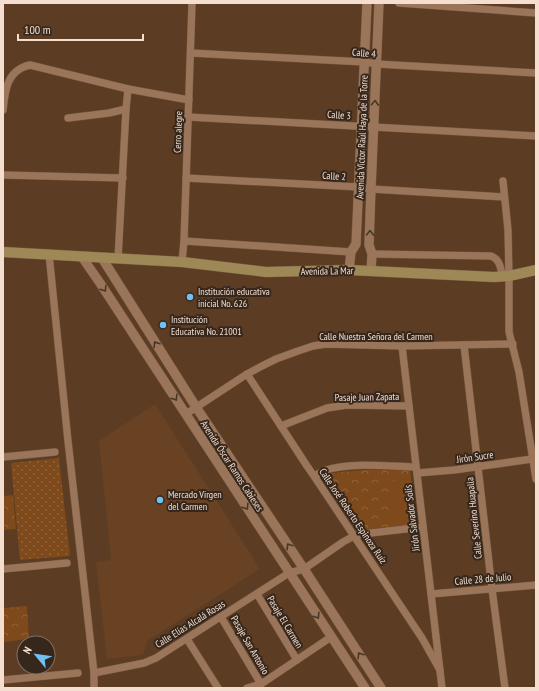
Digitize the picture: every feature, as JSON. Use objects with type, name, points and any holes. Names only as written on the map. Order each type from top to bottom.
[{"type":"main road","name":"Avenida La Mar","points":[[3,252],[182,262],[266,272],[349,270],[506,277],[536,270]]},
{"type":"street","name":"Cerro alegre","points":[[182,262],[192,3]]},
{"type":"street","name":"Avenida Víctor Raúl Haya de la Torre","points":[[349,270],[352,252],[356,244],[367,3]]},
{"type":"street","name":"Avenida Víctor Raúl Haya de la Torre","points":[[371,271],[372,254],[369,245],[379,3]]},
{"type":"street","points":[[399,3],[536,13]]},
{"type":"street","name":"Calle 4","points":[[190,53],[536,73]]},
{"type":"street","points":[[3,110],[6,85],[15,72],[24,66],[30,65],[128,89],[189,100]]},
{"type":"street","points":[[118,259],[128,89]]},
{"type":"street","points":[[68,118],[109,113],[126,109]]},
{"type":"street","name":"Calle 3","points":[[188,117],[536,136]]},
{"type":"street","points":[[3,175],[123,178]]},
{"type":"street","name":"Calle 2","points":[[186,178],[359,187],[504,197]]},
{"type":"street","points":[[503,181],[508,230],[506,277],[509,332],[519,372],[534,458],[536,479]]},
{"type":"street","points":[[184,241],[352,252]]},
{"type":"street","points":[[50,254],[68,441],[94,673],[94,688]]},
{"type":"street","points":[[372,254],[491,256],[496,258],[499,262],[506,277]]},
{"type":"street","name":"Avenida Óscar Ramos Cabieses","points":[[82,257],[364,688]]},
{"type":"street","name":"Avenida Óscar Ramos Cabieses","points":[[102,258],[196,407],[381,688]]},
{"type":"street","name":"Calle Nuestra Señora del Carmen","points":[[186,414],[248,374],[276,359],[320,345],[337,344],[402,346],[513,344]]},
{"type":"street","name":"Calle Severino Huapalla","points":[[464,345],[505,688]]},
{"type":"street","name":"Jirón Salvador Solís","points":[[402,346],[442,688]]},
{"type":"street","name":"Calle José Roberto Espinoza Ruíz","points":[[248,374],[307,466],[422,638],[440,670]]},
{"type":"street","name":"Pasaje Juan Zapata","points":[[281,426],[327,408],[347,405],[409,406]]},
{"type":"street","points":[[3,457],[55,452]]},
{"type":"street","name":"Jirón Sucre","points":[[314,476],[325,471],[343,467],[364,466],[416,470],[454,470],[534,458]]},
{"type":"street","points":[[354,536],[423,527]]},
{"type":"street","name":"Calle Elías Alcalá Rosas","points":[[94,673],[144,663],[156,658],[289,574],[304,569],[354,536]]},
{"type":"street","points":[[3,569],[67,563]]},
{"type":"street","name":"Calle 28 de Julio","points":[[431,594],[536,585]]},
{"type":"street","name":"Pasaje El Carmen","points":[[257,594],[297,660]]},
{"type":"street","name":"Pasaje San Antonio","points":[[221,617],[261,684]]},
{"type":"street","points":[[246,688],[261,684],[331,637]]},
{"type":"street","points":[[187,639],[218,688]]},
{"type":"street","points":[[3,680],[78,673]]},
{"type":"shaded area","name":"Mercado Virgen del Carmen","points":[[155,404],[260,569],[147,641],[143,655],[107,659],[96,562],[111,560],[99,441]]},
{"type":"green space","points":[[59,458],[70,556],[20,560],[11,463]]},
{"type":"green space","points":[[363,470],[410,470],[416,524],[361,530],[355,528],[326,482],[331,473]]},
{"type":"green space","points":[[410,479],[414,519],[392,522],[388,481]]},
{"type":"green space","points":[[13,495],[16,529],[3,530],[3,496]]},
{"type":"green space","points":[[27,606],[29,635],[16,635],[16,640],[3,642],[3,608]]},
{"type":"place","name":"Institución educativa inicial No. 626","points":[[190,297]]},
{"type":"place","name":"Institución Educativa No. 21001","points":[[163,325]]},
{"type":"place","name":"Mercado Virgen del Carmen","points":[[160,500]]}]
